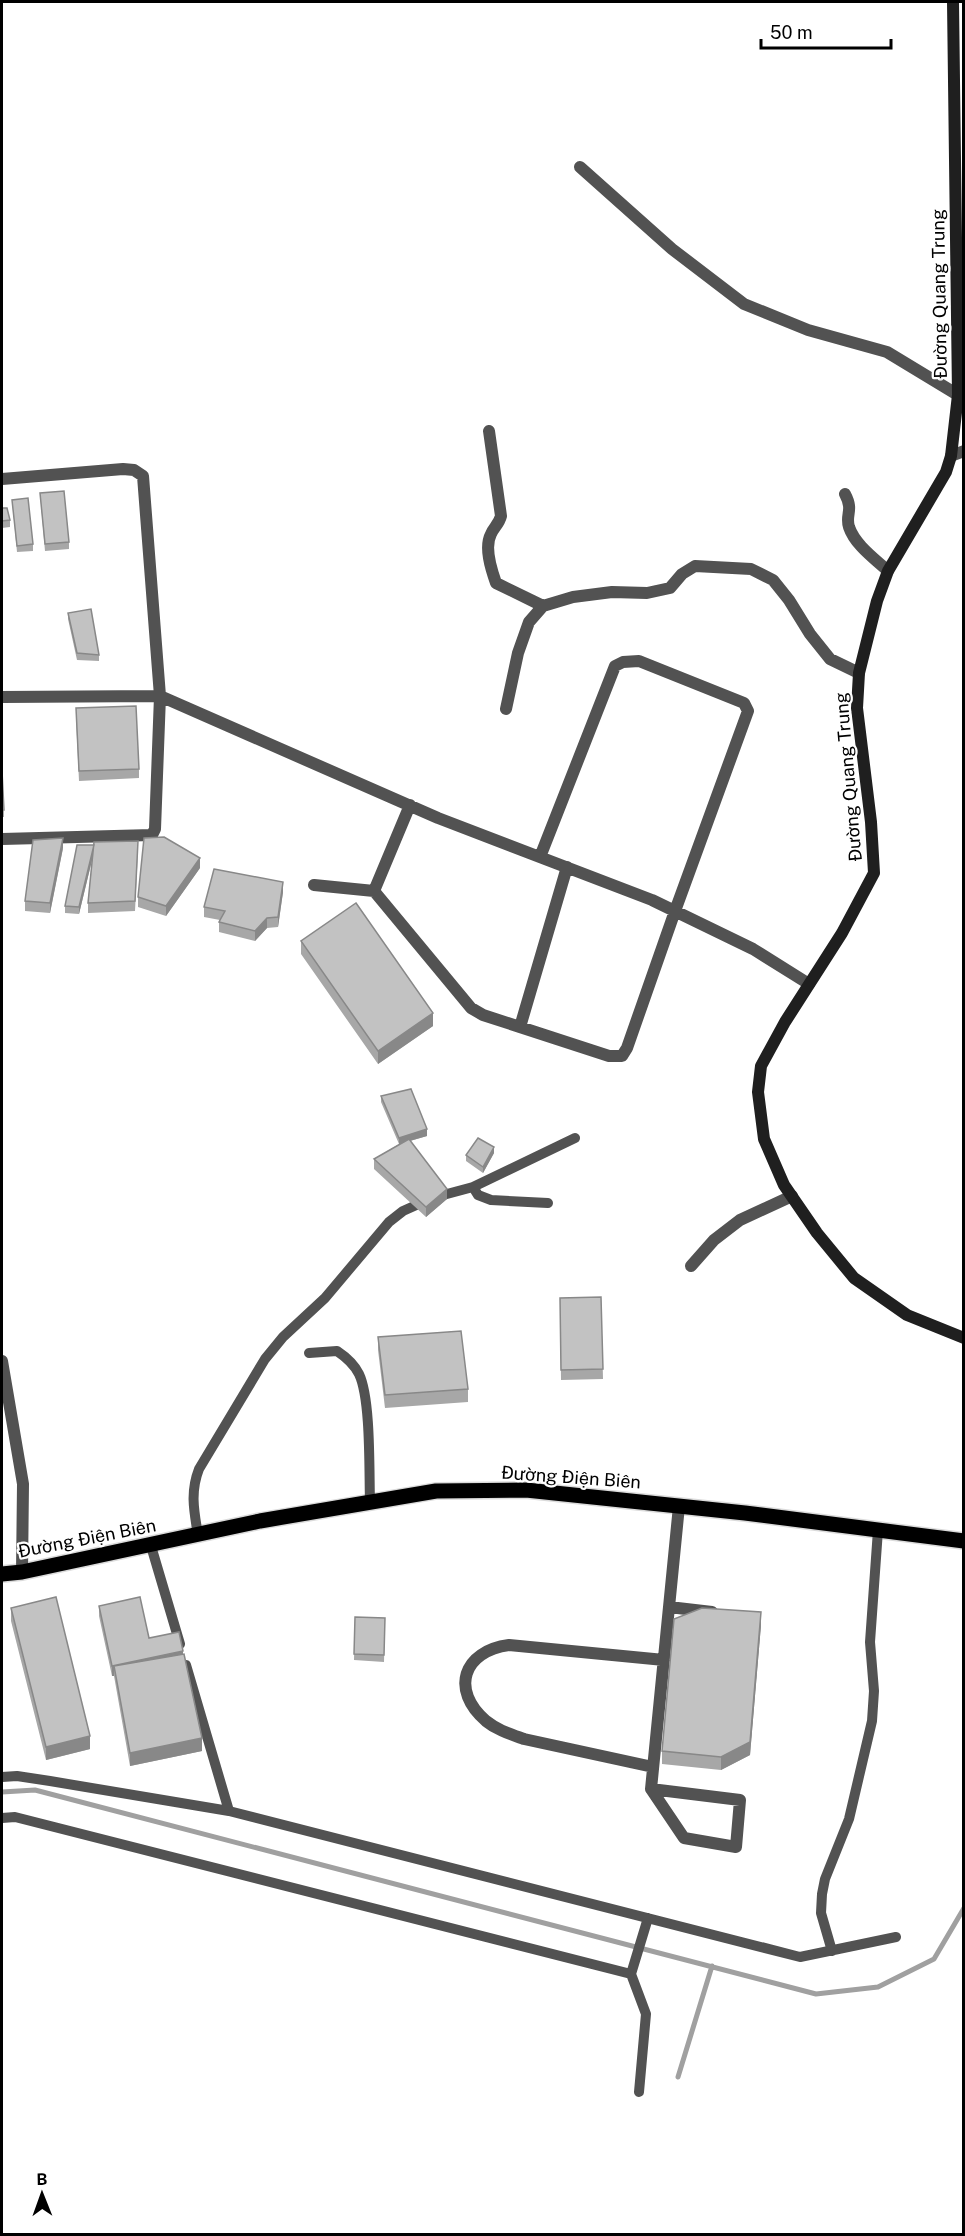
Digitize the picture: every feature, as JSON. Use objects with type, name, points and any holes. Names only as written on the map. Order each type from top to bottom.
[{"type":"main road","name":"Đường Điện Biên","points":[[2,1574],[151,1546],[260,1521],[436,1491],[526,1490],[679,1506],[963,1541]]},
{"type":"street","name":"Đường Quang Trung","points":[[953,2],[958,395],[951,456],[946,472],[888,571],[877,601],[859,673],[856,708],[872,822],[874,873],[842,933],[785,1022],[761,1066],[758,1092],[764,1139],[784,1185],[817,1233],[854,1278],[907,1315],[963,1338]]},
{"type":"street","points":[[580,167],[672,249],[744,304],[808,330],[887,352],[958,395]]},
{"type":"street","points":[[489,431],[501,516],[489,537],[490,567],[496,583],[543,606]]},
{"type":"street","points":[[951,456],[963,451]]},
{"type":"street","points":[[2,479],[123,469],[134,470],[143,476],[160,696],[155,829],[152,835],[2,839]]},
{"type":"street","points":[[845,494],[850,504],[848,520],[851,530],[868,553],[888,571]]},
{"type":"street","points":[[506,709],[518,652],[529,622],[543,606],[573,597],[612,592],[647,593],[670,588],[682,574],[695,566],[751,569],[773,580],[830,659],[859,673]]},
{"type":"street","points":[[314,885],[374,891],[471,1008],[483,1015],[609,1056],[622,1056],[748,711],[744,703],[639,661],[623,662],[615,666],[540,857]]},
{"type":"street","points":[[2,697],[160,696],[410,805],[652,900],[753,949],[809,984]]},
{"type":"street","points":[[374,891],[410,805]]},
{"type":"street","points":[[520,1027],[567,867]]},
{"type":"street","points":[[691,1266],[714,1240],[740,1220],[792,1196]]},
{"type":"street","points":[[2,1361],[23,1484],[22,1572]]},
{"type":"street","points":[[651,1789],[740,1800],[736,1847],[684,1838],[651,1789],[679,1506]]},
{"type":"street","points":[[669,1607],[723,1612]]},
{"type":"street","points":[[653,1767],[524,1739],[504,1732],[484,1720],[468,1698],[465,1677],[472,1662],[480,1655],[492,1648],[509,1645],[664,1660]]},
{"type":"lane","points":[[198,1535],[192,1494],[194,1481],[266,1359],[283,1337],[325,1298],[389,1222],[403,1211],[432,1198],[473,1187],[575,1138]]},
{"type":"lane","points":[[473,1187],[478,1195],[491,1200],[548,1203]]},
{"type":"lane","points":[[309,1353],[337,1351],[354,1365],[360,1375],[367,1420],[370,1503]]},
{"type":"lane","points":[[832,1951],[821,1913],[822,1894],[825,1879],[849,1819],[872,1721],[874,1691],[870,1642],[878,1530]]},
{"type":"lane","points":[[151,1546],[229,1811]]},
{"type":"lane","points":[[2,1777],[50,1781],[229,1811],[646,1922],[800,1957],[896,1937]]},
{"type":"lane","points":[[2,1818],[15,1817],[632,1970]]},
{"type":"lane","points":[[639,2092],[646,2014],[632,1970],[646,1922]]},
{"type":"building","points":[[64,491],[69,542],[45,544],[40,493]]},
{"type":"building","points":[[28,498],[33,544],[17,546],[12,500]]},
{"type":"building","points":[[2,508],[7,508],[10,520],[2,521]]},
{"type":"building","points":[[91,609],[99,655],[77,653],[68,613]]},
{"type":"building","points":[[136,706],[139,769],[79,771],[76,708]]},
{"type":"building","points":[[2,771],[4,810],[2,810]]},
{"type":"building","points":[[164,837],[200,858],[166,906],[138,897],[144,838]]},
{"type":"building","points":[[63,838],[50,903],[25,901],[33,840]]},
{"type":"building","points":[[138,841],[135,901],[88,903],[94,842]]},
{"type":"building","points":[[77,845],[94,845],[79,907],[65,906]]},
{"type":"building","points":[[214,869],[283,882],[278,917],[267,918],[255,931],[219,922],[225,911],[204,907]]},
{"type":"building","points":[[356,903],[433,1013],[378,1051],[301,941]]},
{"type":"building","points":[[411,1089],[427,1129],[399,1138],[381,1096]]},
{"type":"building","points":[[478,1138],[494,1147],[483,1167],[466,1155]]},
{"type":"building","points":[[409,1139],[447,1189],[426,1207],[374,1159]]},
{"type":"building","points":[[601,1297],[603,1369],[561,1370],[560,1298]]},
{"type":"building","points":[[461,1331],[468,1389],[385,1395],[378,1337]]},
{"type":"building","points":[[56,1597],[90,1736],[46,1747],[11,1608]]},
{"type":"building","points":[[140,1597],[149,1638],[179,1632],[183,1651],[112,1666],[99,1606]]},
{"type":"building","points":[[702,1608],[761,1612],[750,1742],[721,1757],[662,1751],[674,1619]]},
{"type":"building","points":[[355,1617],[385,1618],[384,1655],[354,1654]]},
{"type":"building","points":[[184,1654],[202,1738],[130,1753],[114,1666]]},
{"type":"waterway","points":[[2,1792],[35,1790],[816,1994],[878,1987],[934,1959],[964,1908]]},
{"type":"waterway","points":[[678,2077],[712,1966]]}]
